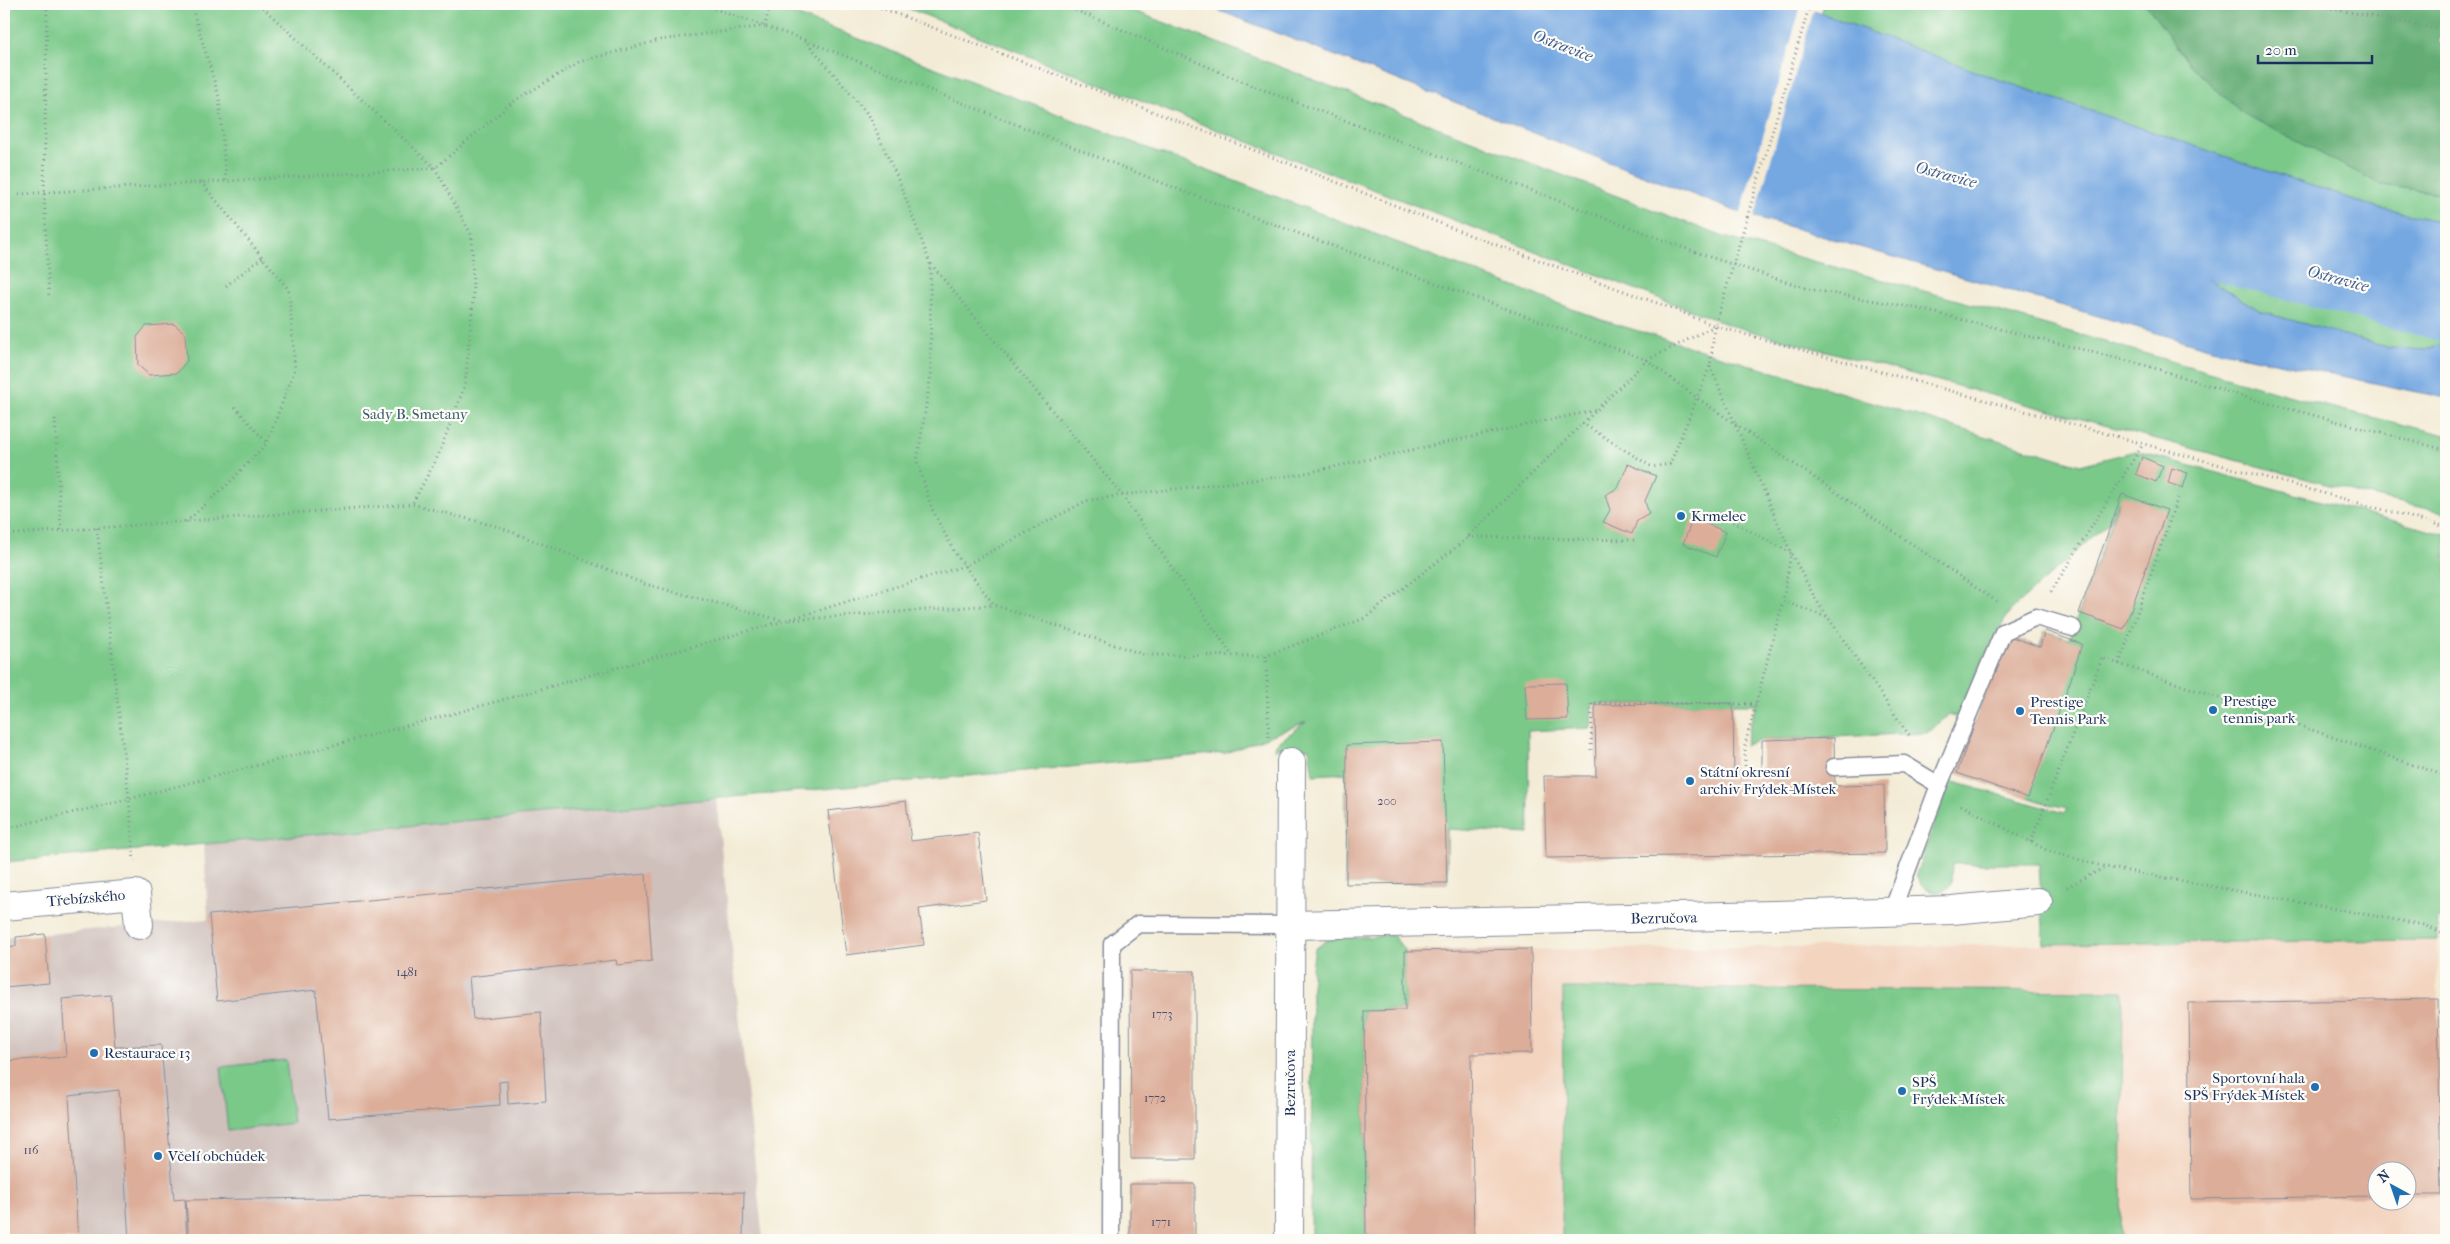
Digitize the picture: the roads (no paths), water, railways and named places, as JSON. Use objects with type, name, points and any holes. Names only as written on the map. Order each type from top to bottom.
[{"type":"street","name":"Bezručova","points":[[1289,1240],[1291,762]]},
{"type":"street","name":"Třebízského","points":[[4,906],[136,894],[139,925]]},
{"type":"street","name":"Bezručova","points":[[1290,925],[1952,910],[2038,902]]},
{"type":"lane","points":[[1892,911],[1939,785],[2003,632],[2036,617],[2073,628]]},
{"type":"lane","points":[[1834,767],[1904,764],[1939,785]]},
{"type":"lane","points":[[1111,1240],[1112,944],[1138,924],[1290,925]]},
{"type":"water","points":[[1202,4],[1777,4],[1821,13],[1985,75],[2368,205],[2446,223],[2446,325],[2420,297],[2390,281],[2259,281],[2146,220],[2109,211],[2096,221],[2104,239],[2125,254],[2178,260],[2262,312],[2389,348],[2426,350],[2438,345],[2446,337],[2446,398],[2212,349],[1735,211]]},
{"type":"waterway","name":"Ostravice","points":[[2013,191],[2446,307]]},
{"type":"place","name":"Krmelec","points":[[1681,516]]},
{"type":"place","name":"Prestige tennis park","points":[[2213,710]]},
{"type":"place","name":"Prestige Tennis Park","points":[[2020,711]]},
{"type":"place","name":"Státní okresní archiv Frýdek-Místek","points":[[1690,781]]},
{"type":"place","name":"Restaurace 13","points":[[94,1053]]},
{"type":"place","name":"Sportovní hala SPŠ Frýdek-Místek","points":[[2315,1087]]},
{"type":"place","name":"SPŠ Frýdek-Místek","points":[[1902,1091]]},
{"type":"place","name":"Včelí obchůdek","points":[[158,1156]]},
{"type":"park label","name":"Sady B. Smetany","points":[[415,414]]}]
